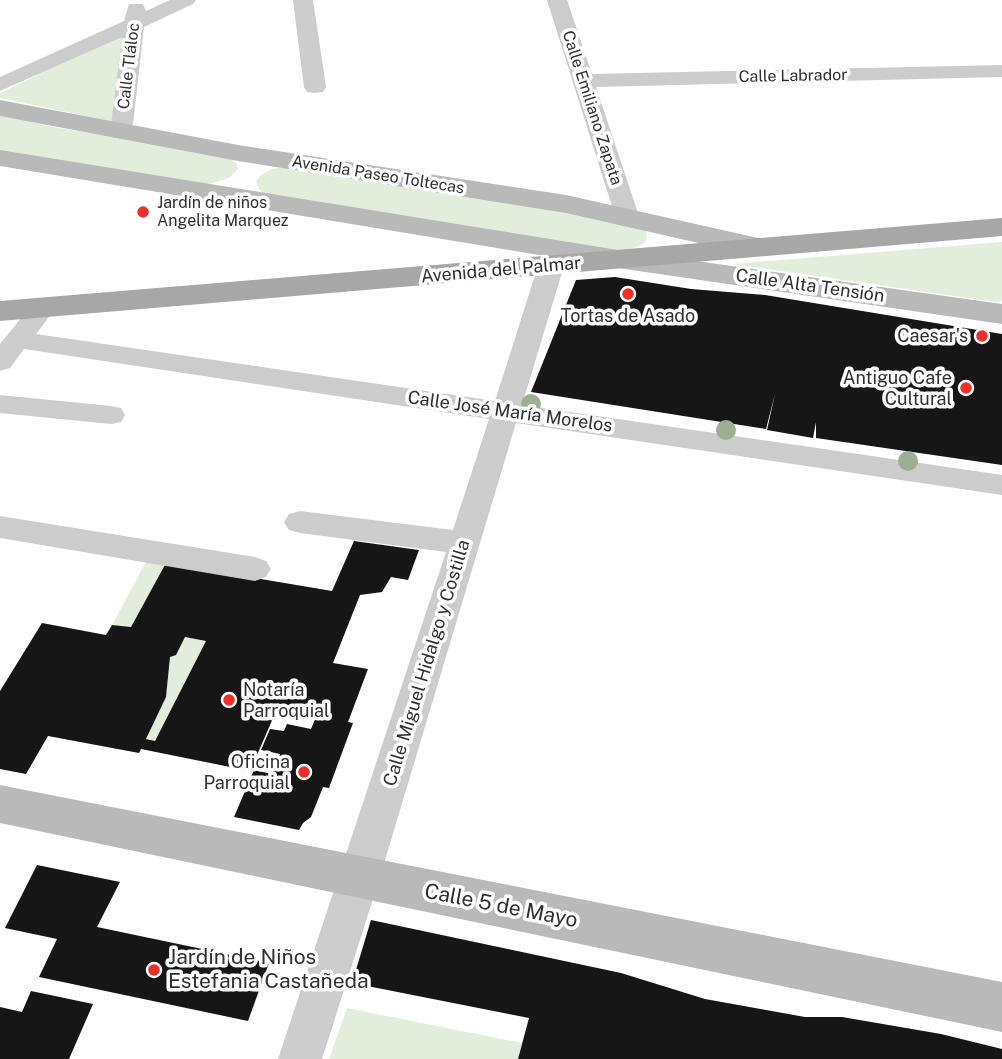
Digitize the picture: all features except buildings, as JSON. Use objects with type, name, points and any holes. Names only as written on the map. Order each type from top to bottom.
[{"type":"main road","name":"Avenida del Palmar","points":[[0,311],[1002,227]]},
{"type":"street","name":"Calle Tláloc","points":[[121,133],[137,0]]},
{"type":"street","points":[[0,85],[186,0]]},
{"type":"street","points":[[134,24],[159,22],[208,0]]},
{"type":"street","points":[[303,0],[315,87]]},
{"type":"street","name":"Calle Emiliano Zapata","points":[[557,0],[627,216]]},
{"type":"street","name":"Calle Labrador","points":[[584,81],[1002,71]]},
{"type":"street","name":"Avenida Paseo Toltecas","points":[[0,108],[121,133],[627,216],[755,247]]},
{"type":"street","points":[[193,191],[210,189],[238,177],[244,169],[244,160],[238,153]]},
{"type":"street","points":[[0,158],[618,259]]},
{"type":"street","points":[[262,202],[250,198],[245,190],[247,181],[265,167],[296,162]]},
{"type":"street","name":"Calle Alta Tensión","points":[[618,259],[1002,314]]},
{"type":"street","name":"Calle Miguel Hidalgo y Costilla","points":[[300,1059],[360,877],[551,266]]},
{"type":"street","points":[[8,351],[43,307]]},
{"type":"street","name":"Calle José María Morelos","points":[[8,351],[506,411],[1002,485]]},
{"type":"street","points":[[0,404],[111,415]]},
{"type":"street","points":[[300,522],[464,544]]},
{"type":"street","points":[[0,527],[255,569]]},
{"type":"street","name":"Calle 5 de Mayo","points":[[0,804],[1002,1007]]},
{"type":"green space","points":[[124,33],[115,122],[0,98],[0,93]]},
{"type":"green space","points":[[0,115],[53,127],[221,154],[236,163],[238,169],[229,178],[205,185],[0,151]]},
{"type":"green space","points":[[286,167],[586,213],[646,229],[647,240],[642,245],[612,252],[264,194],[259,189],[256,181],[261,175],[271,169]]},
{"type":"green space","points":[[1002,242],[1002,301],[996,302],[732,264]]},
{"type":"green space","points":[[147,560],[166,563],[131,627],[112,625]]},
{"type":"green space","points":[[185,637],[206,641],[155,741],[146,739],[166,697],[170,657],[176,654]]},
{"type":"green space","points":[[347,1008],[522,1043],[518,1059],[329,1059]]},
{"type":"place","name":"Jardín de niños Angelita Marquez","points":[[143,212]]},
{"type":"place","name":"Tortas de Asado","points":[[628,294]]},
{"type":"place","name":"Caesar's","points":[[982,336]]},
{"type":"place","name":"Antiguo Cafe Cultural","points":[[966,388]]},
{"type":"place","name":"Notaría Parroquial","points":[[229,700]]},
{"type":"place","name":"Oficina Parroquial","points":[[304,772]]},
{"type":"place","name":"Jardín de Niños Estefania Castañeda","points":[[154,970]]}]
